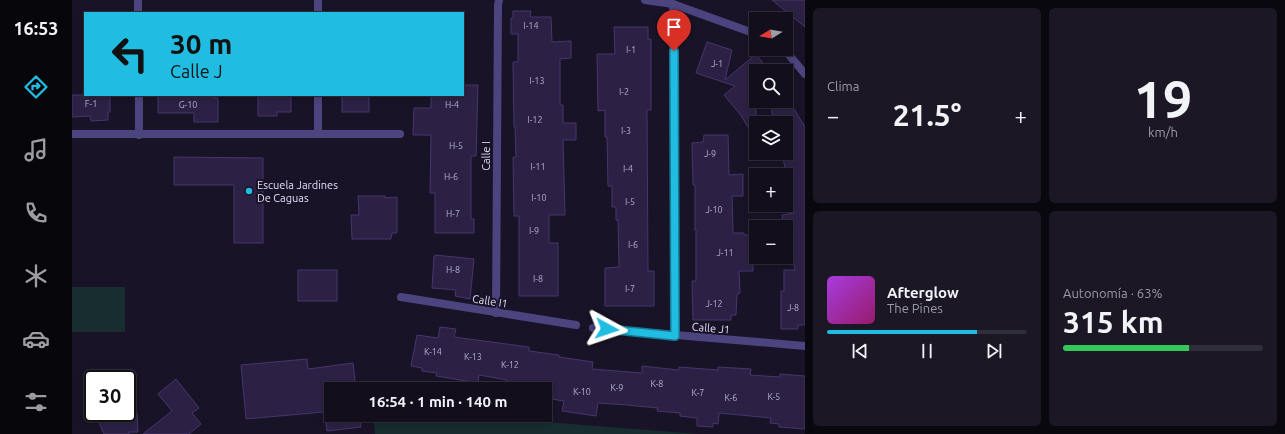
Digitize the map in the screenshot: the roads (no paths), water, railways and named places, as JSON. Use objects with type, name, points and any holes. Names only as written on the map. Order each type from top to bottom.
[{"type":"street","points":[[138,0],[138,12]]},
{"type":"street","points":[[318,0],[318,12]]},
{"type":"street","name":"Calle I","points":[[496,313],[499,0]]},
{"type":"street","points":[[645,0],[673,4],[749,31]]},
{"type":"street","points":[[673,4],[675,336]]},
{"type":"street","points":[[790,56],[805,74]]},
{"type":"street","points":[[139,96],[139,135]]},
{"type":"street","points":[[318,96],[318,134]]},
{"type":"street","points":[[72,134],[400,134]]},
{"type":"street","name":"Calle I1","points":[[401,297],[576,325]]},
{"type":"street","name":"Calle J1","points":[[594,328],[754,343],[805,346]]},
{"type":"place","name":"Escuela Jardines De Caguas","points":[[249,191]]}]
